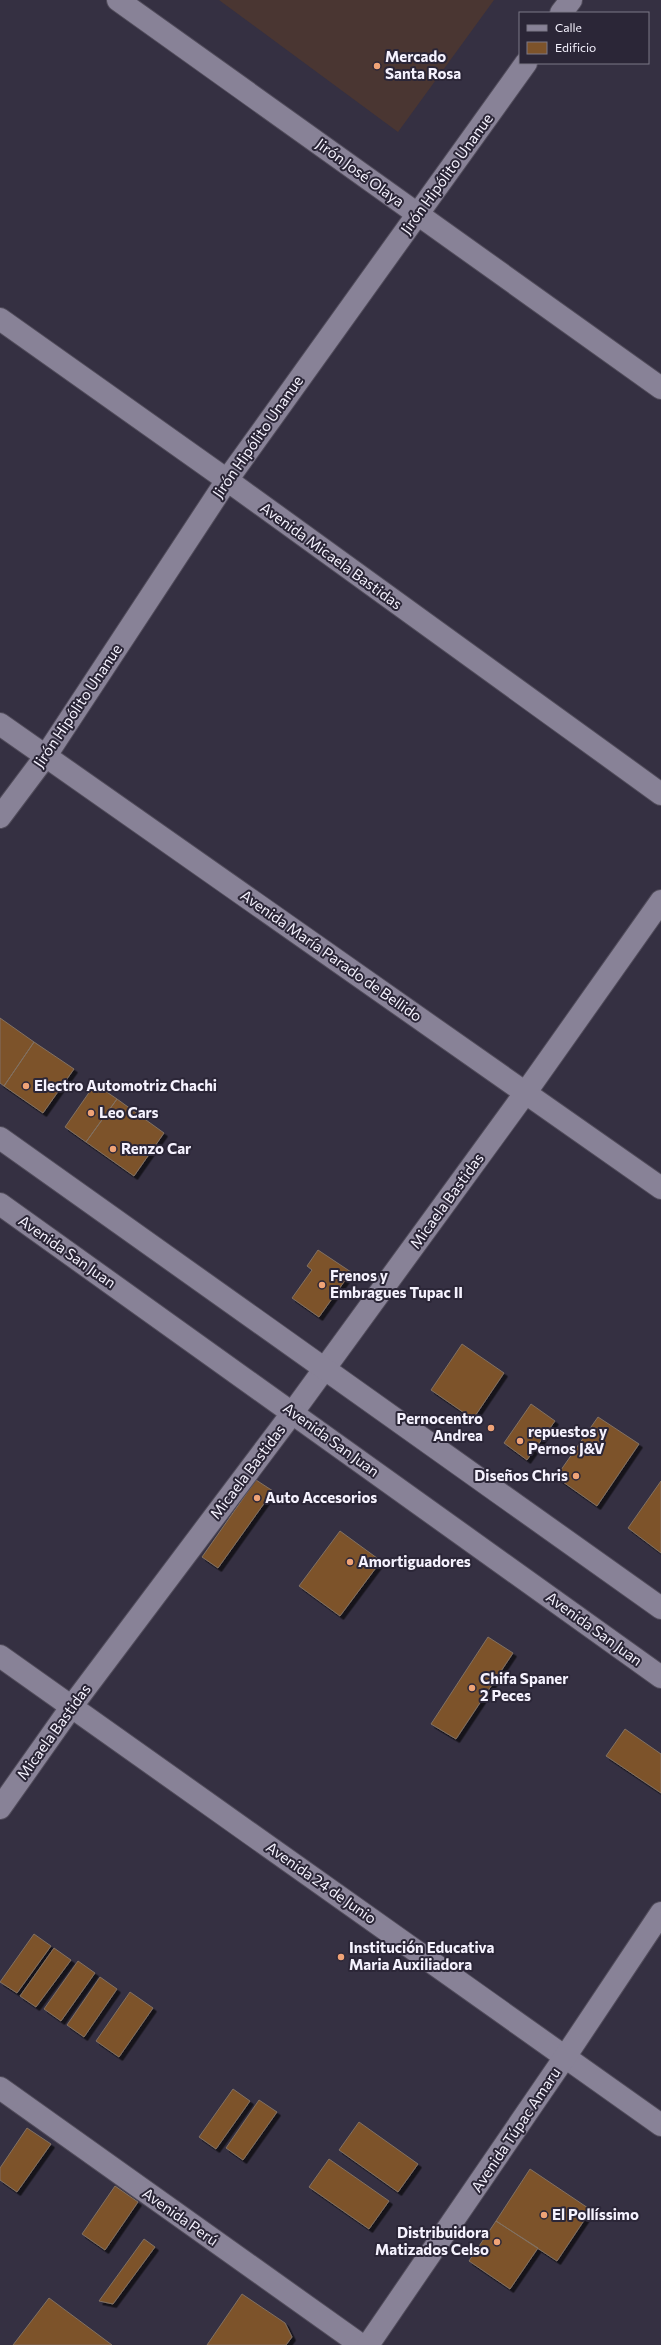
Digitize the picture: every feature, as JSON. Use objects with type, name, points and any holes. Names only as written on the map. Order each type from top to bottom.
[{"type":"street","name":"Jirón José Olaya","points":[[118,0],[661,388]]},
{"type":"street","points":[[563,12],[571,0]]},
{"type":"street","name":"Jirón Hipólito Unanue","points":[[0,817],[45,757],[227,480],[525,64]]},
{"type":"street","name":"Avenida Micaela Bastidas","points":[[0,319],[227,480],[661,794]]},
{"type":"street","name":"Avenida María Parado de Bellido","points":[[0,724],[661,1188]]},
{"type":"street","name":"Micaela Bastidas","points":[[0,1808],[72,1706],[325,1370],[526,1092],[661,901]]},
{"type":"street","points":[[0,1138],[661,1608]]},
{"type":"street","name":"Avenida San Juan","points":[[0,1204],[293,1412],[661,1678]]},
{"type":"street","name":"Avenida 24 de Junio","points":[[0,1656],[661,2125]]},
{"type":"street","name":"Avenida Túpac Amaru","points":[[368,2345],[565,2057],[661,1913]]},
{"type":"street","name":"Avenida Perú","points":[[0,2088],[361,2345]]},
{"type":"shaded area","name":"Mercado Santa Rosa","points":[[219,0],[494,0],[398,132]]},
{"type":"building","points":[[0,1018],[34,1042],[4,1086],[0,1083]]},
{"type":"building","points":[[34,1042],[74,1069],[43,1113],[4,1086]]},
{"type":"building","name":"Leo Cars","points":[[95,1084],[117,1099],[86,1142],[65,1127]]},
{"type":"building","points":[[117,1099],[164,1133],[134,1176],[86,1142]]},
{"type":"building","name":"Frenos y Embragues Tupac II","points":[[318,1250],[351,1272],[319,1317],[292,1298],[312,1270],[307,1266]]},
{"type":"building","points":[[462,1344],[504,1373],[473,1419],[431,1390]]},
{"type":"building","points":[[531,1404],[555,1421],[527,1460],[504,1443]]},
{"type":"building","points":[[598,1417],[639,1444],[597,1506],[556,1477]]},
{"type":"building","points":[[256,1480],[273,1491],[218,1568],[202,1557]]},
{"type":"building","points":[[661,1481],[661,1553],[628,1528]]},
{"type":"building","points":[[340,1531],[381,1561],[340,1616],[299,1586]]},
{"type":"building","name":"Chifa Spaner 2 Peces","points":[[488,1637],[513,1653],[456,1739],[431,1724]]},
{"type":"building","points":[[625,1729],[661,1754],[661,1793],[606,1756]]},
{"type":"building","points":[[34,1934],[51,1946],[17,1993],[0,1982]]},
{"type":"building","points":[[54,1948],[71,1960],[36,2007],[20,1996]]},
{"type":"building","points":[[78,1961],[95,1973],[61,2021],[44,2009]]},
{"type":"building","points":[[100,1977],[117,1989],[84,2037],[67,2025]]},
{"type":"building","points":[[130,1992],[153,2008],[119,2057],[96,2041]]},
{"type":"building","points":[[233,2089],[250,2101],[216,2149],[199,2137]]},
{"type":"building","points":[[259,2100],[277,2112],[243,2160],[226,2148]]},
{"type":"building","points":[[359,2122],[418,2164],[398,2192],[339,2150]]},
{"type":"building","points":[[27,2128],[51,2144],[17,2192],[0,2180],[0,2168]]},
{"type":"building","points":[[329,2159],[389,2201],[369,2229],[309,2187]]},
{"type":"building","name":"El Pollíssimo","points":[[530,2169],[591,2210],[557,2261],[496,2221]]},
{"type":"building","points":[[115,2186],[138,2202],[105,2250],[82,2234]]},
{"type":"building","points":[[496,2221],[538,2248],[510,2289],[469,2261]]},
{"type":"building","points":[[144,2239],[155,2247],[113,2304],[99,2301]]},
{"type":"building","points":[[242,2294],[285,2323],[292,2337],[286,2345],[207,2345]]},
{"type":"building","points":[[49,2298],[112,2345],[13,2345]]},
{"type":"place","name":"Mercado Santa Rosa","points":[[377,66]]},
{"type":"place","name":"Electro Automotriz Chachi","points":[[26,1086]]},
{"type":"place","name":"Leo Cars","points":[[91,1113]]},
{"type":"place","name":"Renzo Car","points":[[113,1149]]},
{"type":"place","name":"Frenos y Embragues Tupac II","points":[[322,1285]]},
{"type":"place","name":"Pernocentro Andrea","points":[[491,1428]]},
{"type":"place","name":"repuestos y Pernos J&V","points":[[520,1441]]},
{"type":"place","name":"Diseños Chris","points":[[576,1476]]},
{"type":"place","name":"Auto Accesorios","points":[[257,1498]]},
{"type":"place","name":"Amortiguadores","points":[[350,1562]]},
{"type":"place","name":"Chifa Spaner 2 Peces","points":[[472,1688]]},
{"type":"place","name":"Institución Educativa Maria Auxiliadora","points":[[341,1957]]},
{"type":"place","name":"El Pollíssimo","points":[[544,2215]]},
{"type":"place","name":"Distribuidora Matizados Celso","points":[[497,2242]]}]
